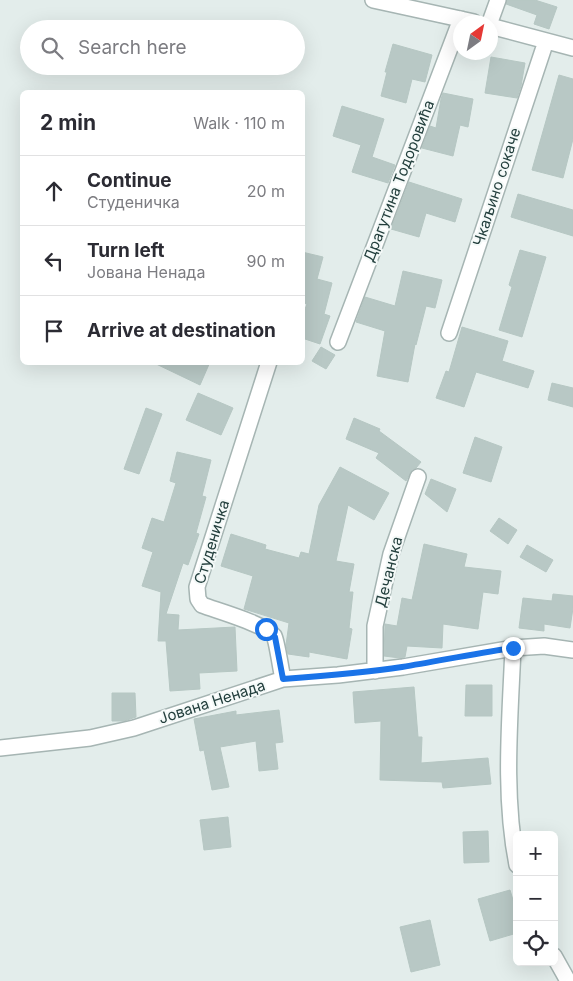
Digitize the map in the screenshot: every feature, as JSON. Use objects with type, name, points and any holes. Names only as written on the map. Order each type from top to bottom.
[{"type":"street","points":[[373,0],[426,6],[453,16]]},
{"type":"street","points":[[493,15],[498,0]]},
{"type":"street","points":[[498,28],[573,48]]},
{"type":"street","name":"Чкаљино сокаче","points":[[449,333],[546,41]]},
{"type":"street","name":"Драгутина Тодоровића","points":[[338,342],[453,56]]},
{"type":"street","name":"Студеничка","points":[[268,365],[197,587],[198,599],[202,605],[255,624],[266,629],[275,637],[283,679]]},
{"type":"street","name":"Дечанска","points":[[375,671],[375,626],[391,554],[418,477]]},
{"type":"street","name":"Јована Ненада","points":[[0,748],[90,738],[134,728],[283,679],[338,676],[513,648],[544,646],[573,650]]},
{"type":"street","points":[[513,648],[508,774],[513,848]]},
{"type":"street","points":[[558,963],[568,981]]},
{"type":"building","points":[[507,0],[535,0],[557,7],[549,29],[534,24],[537,15],[506,4]]},
{"type":"building","points":[[393,44],[432,55],[425,82],[412,79],[406,103],[381,96]]},
{"type":"building","points":[[498,58],[525,63],[517,98],[485,93],[490,60],[498,60]]},
{"type":"building","points":[[559,75],[573,79],[573,139],[563,178],[532,170]]},
{"type":"building","points":[[443,93],[473,99],[468,127],[460,125],[453,156],[422,148],[430,126],[436,128]]},
{"type":"building","points":[[342,106],[384,119],[372,157],[395,165],[388,183],[352,172],[361,145],[333,136]]},
{"type":"building","points":[[409,182],[462,199],[455,222],[426,213],[419,237],[391,229]]},
{"type":"building","points":[[518,194],[573,210],[573,236],[511,217]]},
{"type":"building","points":[[520,250],[546,257],[522,337],[499,330],[512,287],[509,285]]},
{"type":"building","points":[[305,253],[323,257],[317,279],[332,283],[324,314],[330,316],[320,344],[305,339],[305,309],[307,304],[305,303]]},
{"type":"building","points":[[403,271],[442,280],[435,308],[426,306],[415,344],[408,382],[377,376],[385,331],[356,322],[365,297],[395,306]]},
{"type":"building","points":[[462,327],[508,341],[502,361],[534,371],[528,388],[476,372],[464,407],[436,398],[446,371],[449,372]]},
{"type":"building","points":[[321,347],[335,355],[326,369],[312,361]]},
{"type":"building","points":[[158,365],[209,365],[200,385]]},
{"type":"building","points":[[552,383],[573,388],[573,407],[548,400]]},
{"type":"building","points":[[198,393],[233,408],[221,435],[186,420]]},
{"type":"building","points":[[146,408],[162,414],[139,474],[124,469]]},
{"type":"building","points":[[354,418],[380,429],[379,431],[421,462],[412,470],[406,481],[376,458],[379,453],[346,439]]},
{"type":"building","points":[[475,437],[502,447],[491,482],[463,473]]},
{"type":"building","points":[[177,452],[211,460],[202,496],[206,497],[196,533],[199,534],[188,565],[183,563],[166,614],[179,615],[178,630],[235,627],[237,671],[199,673],[200,689],[170,691],[166,641],[158,641],[161,592],[142,586],[153,552],[142,548],[152,518],[164,522],[176,483],[170,481]]},
{"type":"building","points":[[340,467],[389,493],[374,520],[348,505],[336,561],[354,564],[349,592],[353,592],[349,628],[352,629],[347,659],[309,652],[309,657],[288,654],[286,645],[289,623],[244,609],[253,576],[221,566],[231,534],[266,545],[265,549],[299,558],[301,552],[309,554],[319,505]]},
{"type":"building","points":[[431,479],[456,489],[447,512],[425,494]]},
{"type":"building","points":[[499,518],[517,530],[508,544],[490,531]]},
{"type":"building","points":[[424,544],[467,554],[464,567],[501,571],[498,594],[483,592],[478,629],[443,624],[442,648],[407,646],[405,657],[384,656],[385,624],[397,626],[402,598],[412,600]]},
{"type":"building","points":[[527,545],[553,560],[546,572],[520,557]]},
{"type":"building","points":[[553,594],[573,596],[570,628],[544,624],[544,631],[519,628],[523,598],[552,601]]},
{"type":"building","points":[[466,685],[492,685],[492,716],[465,716]]},
{"type":"building","points":[[414,687],[418,737],[422,737],[421,763],[488,758],[491,784],[443,788],[442,782],[380,780],[381,721],[355,723],[353,692]]},
{"type":"building","points":[[112,693],[135,693],[136,717],[124,721],[112,721]]},
{"type":"building","points":[[279,710],[283,742],[275,743],[278,769],[259,771],[256,741],[220,747],[229,787],[212,790],[204,750],[200,751],[194,719],[236,711],[236,715]]},
{"type":"building","points":[[228,817],[231,847],[204,850],[200,820]]},
{"type":"building","points":[[488,831],[489,862],[464,863],[463,832]]},
{"type":"building","points":[[510,890],[513,900],[513,934],[490,941],[478,899]]},
{"type":"building","points":[[430,920],[440,965],[411,972],[400,927]]},
{"type":"route","points":[[266,629],[275,637],[283,679],[338,676],[513,648]]}]
